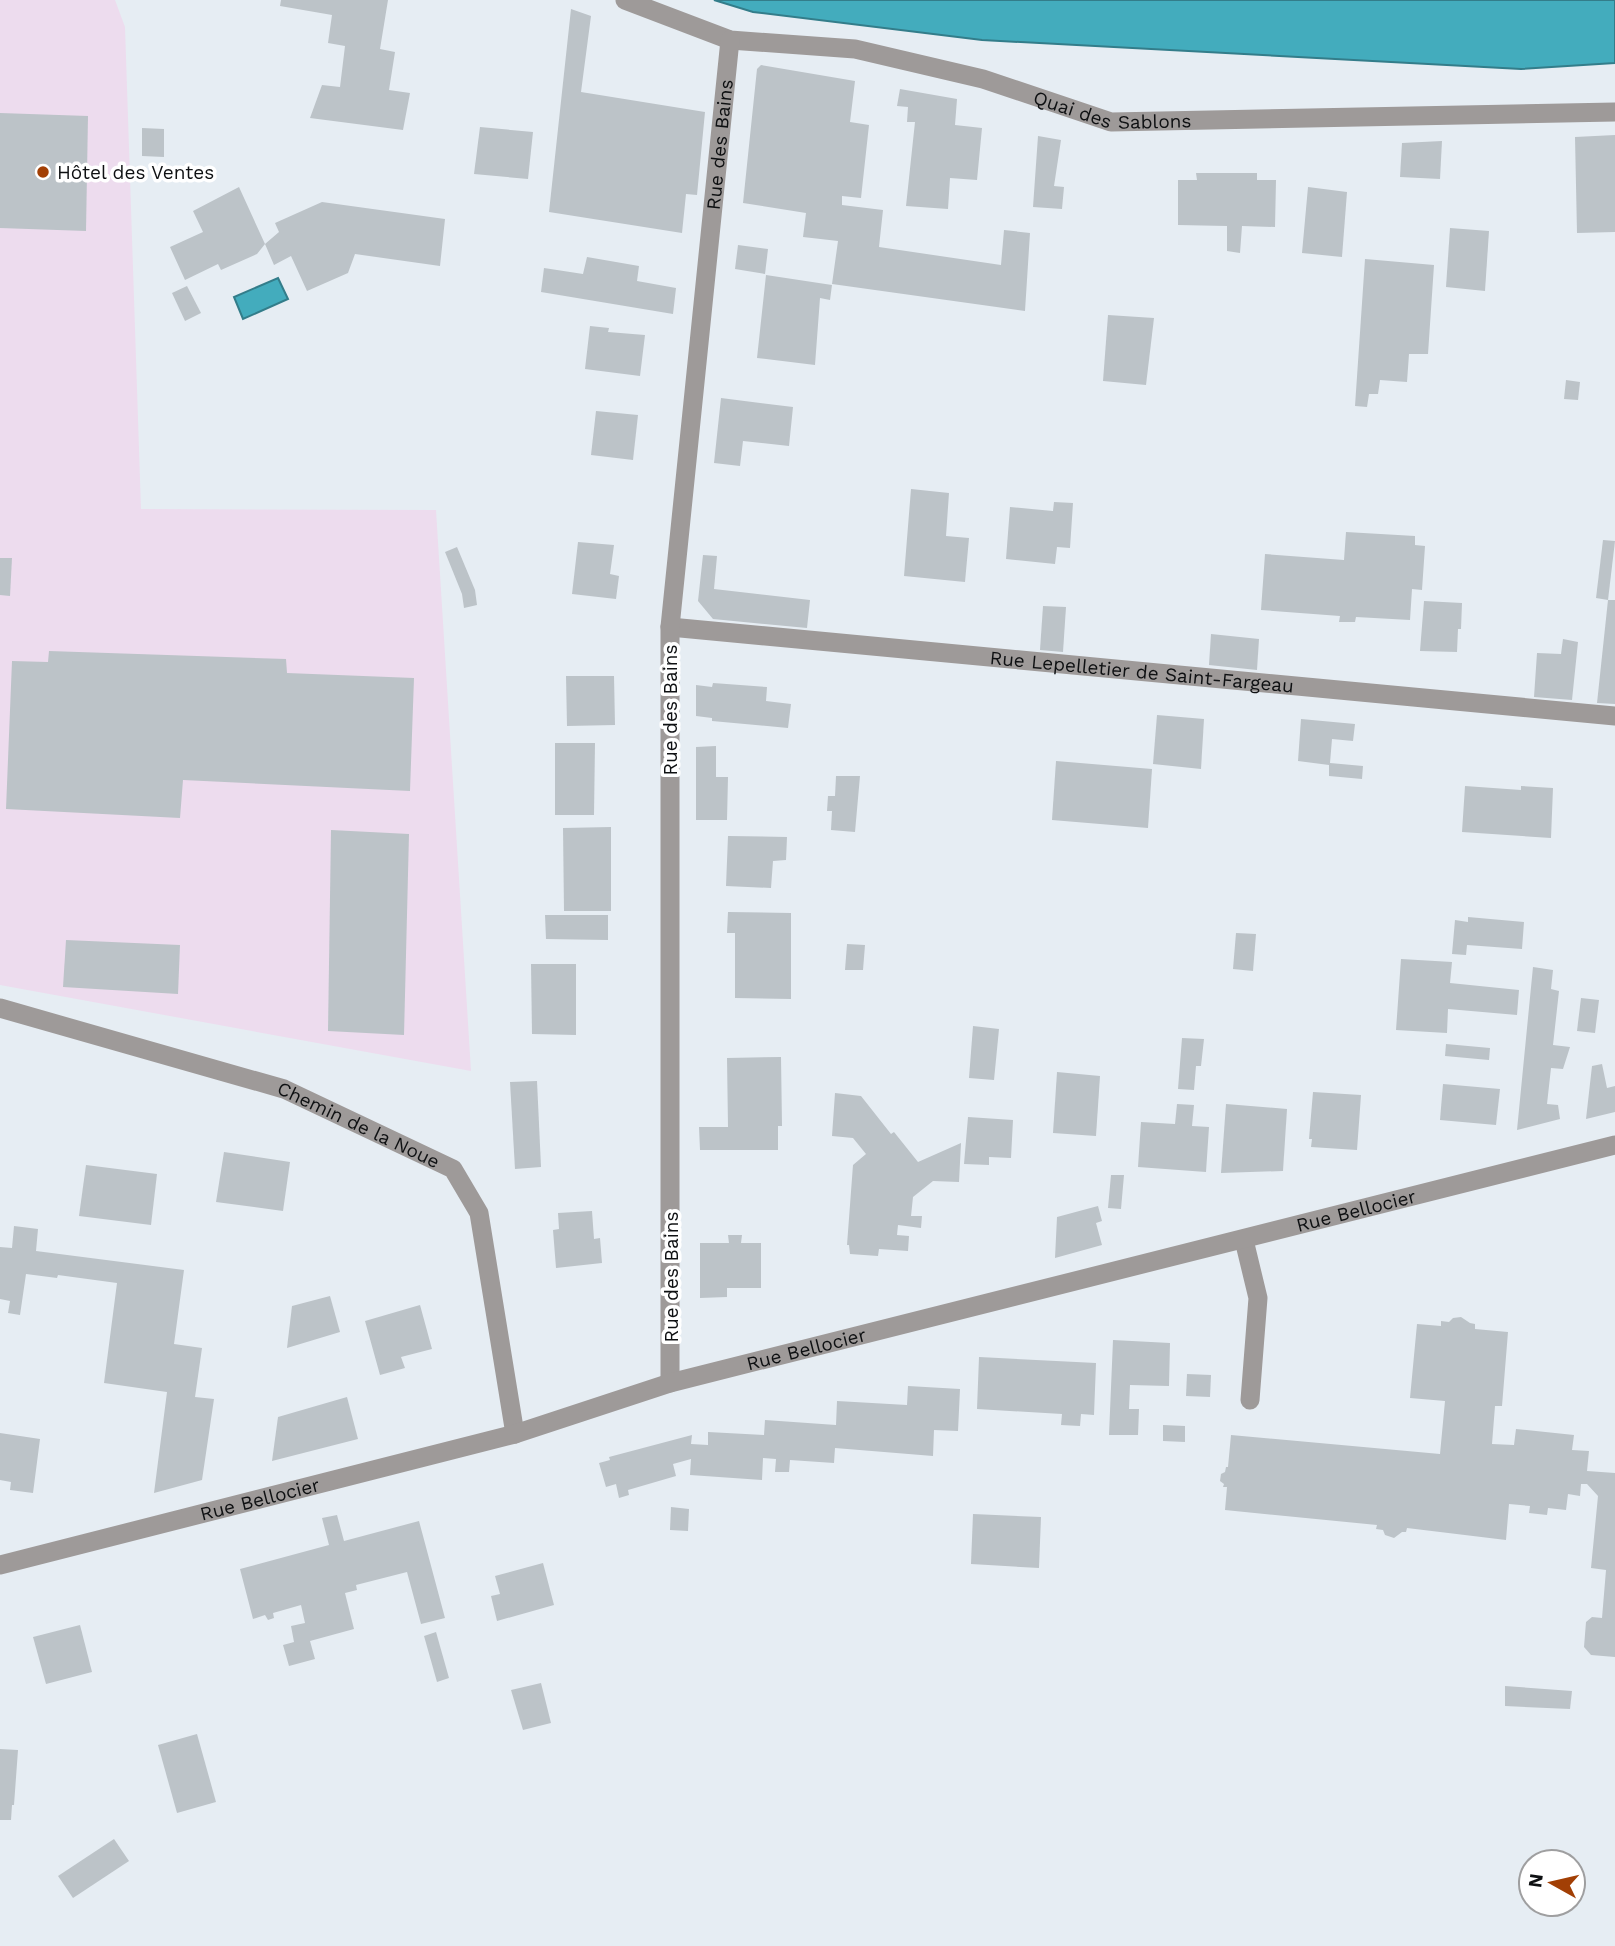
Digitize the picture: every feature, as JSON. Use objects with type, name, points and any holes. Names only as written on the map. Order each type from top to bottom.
[{"type":"street","name":"Quai des Sablons","points":[[625,0],[730,40],[855,49],[983,79],[1111,122],[1615,112]]},
{"type":"street","name":"Rue des Bains","points":[[670,1383],[670,627],[730,40]]},
{"type":"street","name":"Rue Lepelletier de Saint-Fargeau","points":[[670,627],[1615,716]]},
{"type":"street","name":"Chemin de la Noue","points":[[0,1008],[284,1089],[453,1169],[479,1213],[515,1434]]},
{"type":"street","name":"Rue Bellocier","points":[[0,1565],[515,1434],[670,1383],[1615,1145]]},
{"type":"street","points":[[1244,1240],[1258,1298],[1250,1400]]},
{"type":"shaded area","points":[[0,0],[115,0],[125,27],[141,509],[436,510],[471,1071],[0,985]]},
{"type":"water","points":[[714,0],[1615,0],[1615,63],[1521,69],[982,40],[753,12]]},
{"type":"water","points":[[278,278],[288,299],[243,319],[234,297]]},
{"type":"building","points":[[281,0],[388,0],[380,49],[395,52],[389,90],[410,93],[403,130],[310,118],[322,85],[340,87],[345,46],[328,43],[332,15],[280,6]]},
{"type":"building","points":[[571,9],[591,16],[581,92],[705,112],[697,195],[686,194],[682,233],[549,212]]},
{"type":"building","points":[[761,65],[855,81],[850,122],[869,125],[861,198],[842,196],[842,205],[883,210],[879,247],[1001,265],[1004,230],[1030,233],[1025,311],[832,284],[838,241],[803,237],[806,213],[743,203],[757,69]]},
{"type":"building","points":[[900,89],[957,99],[955,125],[982,128],[977,180],[950,178],[948,209],[906,206],[915,122],[907,122],[908,107],[897,106]]},
{"type":"building","name":"Hôtel des Ventes","points":[[0,113],[88,116],[86,231],[0,228]]},
{"type":"building","points":[[480,127],[533,132],[528,179],[474,174]]},
{"type":"building","points":[[142,128],[164,129],[164,157],[142,156]]},
{"type":"building","points":[[1615,135],[1615,232],[1577,233],[1575,137]]},
{"type":"building","points":[[1038,136],[1061,140],[1054,186],[1064,187],[1062,209],[1033,207]]},
{"type":"building","points":[[1442,141],[1440,179],[1400,177],[1402,143]]},
{"type":"building","points":[[1196,173],[1257,173],[1257,180],[1276,180],[1275,227],[1242,226],[1240,253],[1227,251],[1227,226],[1178,225],[1178,180],[1197,180]]},
{"type":"building","points":[[239,187],[265,244],[257,254],[221,270],[218,264],[185,280],[170,247],[203,232],[193,211]]},
{"type":"building","points":[[1308,187],[1347,192],[1342,257],[1302,253]]},
{"type":"building","points":[[322,202],[445,219],[440,266],[355,254],[348,273],[307,291],[291,256],[274,265],[265,244],[279,232],[275,223]]},
{"type":"building","points":[[1450,228],[1489,231],[1485,291],[1446,287]]},
{"type":"building","points":[[738,245],[768,249],[765,274],[735,269]]},
{"type":"building","points":[[587,257],[639,266],[637,281],[676,288],[673,314],[541,292],[544,268],[583,274]]},
{"type":"building","points":[[1365,259],[1434,265],[1428,354],[1409,354],[1407,382],[1380,380],[1378,394],[1369,394],[1367,407],[1355,406]]},
{"type":"building","points":[[766,275],[832,285],[830,300],[820,298],[815,365],[757,358]]},
{"type":"building","points":[[187,286],[201,313],[185,321],[172,293]]},
{"type":"building","points":[[1108,315],[1154,318],[1146,385],[1103,381]]},
{"type":"building","points":[[590,326],[609,328],[608,332],[645,335],[640,376],[585,369]]},
{"type":"building","points":[[1566,380],[1580,382],[1578,400],[1564,399]]},
{"type":"building","points":[[721,398],[793,407],[789,446],[743,441],[740,466],[714,463]]},
{"type":"building","points":[[596,411],[638,415],[633,460],[591,455]]},
{"type":"building","points":[[911,489],[949,493],[946,536],[969,538],[965,582],[904,576]]},
{"type":"building","points":[[1054,502],[1073,503],[1070,548],[1057,547],[1055,564],[1006,559],[1010,507],[1053,511]]},
{"type":"building","points":[[1346,532],[1415,536],[1415,545],[1425,546],[1422,590],[1412,589],[1410,620],[1356,617],[1355,622],[1339,622],[1340,616],[1261,610],[1265,554],[1344,560]]},
{"type":"building","points":[[1603,540],[1615,541],[1608,600],[1596,598]]},
{"type":"building","points":[[578,542],[614,545],[610,574],[619,576],[616,599],[572,594]]},
{"type":"building","points":[[457,547],[475,590],[477,605],[464,608],[462,594],[445,552]]},
{"type":"building","points":[[703,555],[717,556],[714,589],[810,600],[807,628],[713,619],[698,601]]},
{"type":"building","points":[[0,558],[12,558],[10,596],[0,595]]},
{"type":"building","points":[[1608,600],[1615,600],[1615,704],[1597,703]]},
{"type":"building","points":[[1424,601],[1462,603],[1457,652],[1420,651]]},
{"type":"building","points":[[1043,606],[1066,607],[1063,652],[1040,650]]},
{"type":"building","points":[[1211,634],[1259,639],[1257,670],[1209,665]]},
{"type":"building","points":[[1563,639],[1578,642],[1572,700],[1534,697],[1537,653],[1561,654]]},
{"type":"building","points":[[49,651],[286,659],[287,673],[414,678],[410,791],[183,780],[180,818],[6,809],[12,661],[48,662]]},
{"type":"building","points":[[566,676],[614,676],[615,725],[567,726]]},
{"type":"building","points":[[713,683],[767,687],[766,701],[791,704],[788,728],[712,721],[712,718],[696,716],[696,685],[712,687]]},
{"type":"building","points":[[1157,715],[1204,719],[1201,769],[1153,764]]},
{"type":"building","points":[[1301,719],[1355,724],[1353,741],[1332,739],[1330,763],[1363,766],[1362,779],[1329,776],[1329,765],[1298,761]]},
{"type":"building","points":[[555,743],[595,743],[594,815],[555,815]]},
{"type":"building","points":[[716,746],[716,777],[728,777],[727,820],[696,820],[696,747]]},
{"type":"building","points":[[1056,761],[1152,769],[1148,828],[1052,820]]},
{"type":"building","points":[[836,776],[860,776],[855,832],[831,830],[832,811],[827,811],[828,796],[835,796]]},
{"type":"building","points":[[1465,786],[1521,790],[1521,786],[1553,788],[1551,838],[1462,832]]},
{"type":"building","points":[[611,827],[611,911],[564,911],[563,828]]},
{"type":"building","points":[[331,830],[409,834],[404,1035],[328,1031]]},
{"type":"building","points":[[728,836],[787,837],[786,860],[773,861],[771,888],[726,886]]},
{"type":"building","points":[[728,912],[791,913],[791,999],[735,998],[735,933],[727,933]]},
{"type":"building","points":[[545,915],[608,915],[608,940],[546,939]]},
{"type":"building","points":[[1468,917],[1524,922],[1522,949],[1467,945],[1466,955],[1452,954],[1455,920],[1468,922]]},
{"type":"building","points":[[1236,933],[1256,934],[1253,971],[1233,969]]},
{"type":"building","points":[[66,940],[180,945],[178,994],[63,987]]},
{"type":"building","points":[[847,944],[865,945],[863,970],[845,970]]},
{"type":"building","points":[[1401,959],[1452,962],[1450,983],[1519,990],[1517,1015],[1448,1009],[1447,1033],[1396,1030]]},
{"type":"building","points":[[531,964],[576,964],[576,1035],[532,1034]]},
{"type":"building","points":[[1533,967],[1553,970],[1551,989],[1559,991],[1553,1045],[1570,1047],[1563,1069],[1551,1068],[1547,1104],[1558,1105],[1560,1119],[1517,1130]]},
{"type":"building","points":[[1581,998],[1599,1000],[1595,1033],[1577,1031]]},
{"type":"building","points":[[973,1026],[999,1029],[994,1080],[969,1078]]},
{"type":"building","points":[[1182,1038],[1204,1039],[1201,1066],[1196,1066],[1194,1090],[1178,1089]]},
{"type":"building","points":[[1446,1044],[1490,1048],[1489,1060],[1445,1056]]},
{"type":"building","points":[[781,1057],[782,1126],[778,1126],[778,1150],[700,1150],[699,1127],[728,1127],[727,1058]]},
{"type":"building","points":[[1602,1064],[1607,1088],[1615,1086],[1615,1112],[1586,1119],[1592,1066]]},
{"type":"building","points":[[1057,1072],[1100,1076],[1096,1136],[1053,1133]]},
{"type":"building","points":[[537,1081],[541,1167],[515,1169],[510,1082]]},
{"type":"building","points":[[1443,1084],[1500,1089],[1496,1125],[1440,1120]]},
{"type":"building","points":[[1313,1092],[1361,1095],[1357,1150],[1311,1147],[1312,1139],[1309,1139]]},
{"type":"building","points":[[835,1093],[861,1096],[891,1134],[894,1132],[918,1162],[961,1143],[959,1182],[933,1181],[913,1197],[911,1216],[922,1216],[921,1228],[898,1225],[897,1235],[909,1236],[908,1251],[879,1249],[878,1256],[850,1254],[847,1245],[853,1165],[866,1154],[853,1138],[832,1136]]},
{"type":"building","points":[[1177,1104],[1194,1105],[1192,1126],[1209,1127],[1206,1172],[1138,1167],[1141,1122],[1175,1124]]},
{"type":"building","points":[[1226,1104],[1287,1109],[1283,1171],[1221,1173]]},
{"type":"building","points":[[968,1117],[1013,1120],[1011,1158],[989,1157],[989,1165],[964,1164]]},
{"type":"building","points":[[224,1152],[290,1162],[283,1211],[216,1202]]},
{"type":"building","points":[[86,1165],[157,1174],[151,1225],[79,1216]]},
{"type":"building","points":[[1111,1175],[1124,1175],[1121,1209],[1108,1208]]},
{"type":"building","points":[[1098,1206],[1102,1221],[1096,1223],[1102,1245],[1055,1258],[1057,1217]]},
{"type":"building","points":[[592,1211],[594,1239],[600,1238],[602,1263],[556,1268],[553,1230],[559,1229],[558,1213]]},
{"type":"building","points":[[14,1226],[38,1229],[36,1251],[184,1270],[174,1344],[202,1348],[195,1397],[214,1399],[202,1480],[154,1493],[167,1392],[104,1383],[117,1283],[58,1275],[57,1278],[26,1274],[20,1315],[8,1313],[10,1301],[0,1299],[0,1247],[12,1248]]},
{"type":"building","points":[[728,1235],[742,1235],[741,1243],[761,1243],[761,1288],[727,1288],[727,1297],[700,1298],[700,1243],[729,1243]]},
{"type":"building","points":[[330,1296],[340,1332],[287,1348],[292,1306]]},
{"type":"building","points":[[420,1305],[432,1349],[401,1357],[405,1368],[380,1375],[365,1321]]},
{"type":"building","points":[[1461,1317],[1475,1324],[1475,1329],[1508,1332],[1502,1406],[1495,1406],[1492,1444],[1514,1445],[1516,1429],[1574,1435],[1572,1450],[1589,1451],[1587,1471],[1615,1473],[1615,1657],[1591,1655],[1584,1647],[1586,1622],[1592,1617],[1602,1618],[1606,1570],[1591,1568],[1598,1496],[1587,1484],[1581,1484],[1580,1496],[1568,1494],[1566,1510],[1548,1508],[1547,1515],[1529,1513],[1530,1506],[1509,1504],[1506,1540],[1407,1528],[1406,1532],[1394,1538],[1385,1535],[1383,1530],[1376,1529],[1377,1525],[1225,1510],[1227,1487],[1223,1487],[1224,1484],[1220,1481],[1221,1474],[1228,1467],[1231,1435],[1440,1454],[1445,1401],[1410,1398],[1417,1324],[1441,1326],[1441,1321],[1449,1322],[1453,1318]]},
{"type":"building","points":[[1113,1340],[1170,1343],[1169,1386],[1130,1385],[1129,1409],[1139,1409],[1138,1435],[1109,1435]]},
{"type":"building","points":[[979,1357],[1096,1363],[1094,1415],[1081,1414],[1080,1426],[1061,1425],[1062,1414],[977,1409]]},
{"type":"building","points":[[1187,1374],[1211,1375],[1210,1397],[1186,1396]]},
{"type":"building","points":[[908,1386],[960,1389],[958,1431],[934,1430],[933,1456],[835,1448],[834,1463],[790,1460],[789,1472],[775,1472],[776,1459],[763,1458],[762,1480],[690,1475],[691,1459],[673,1464],[676,1476],[628,1490],[629,1495],[619,1498],[616,1484],[606,1487],[599,1463],[610,1460],[609,1457],[692,1435],[691,1444],[708,1445],[708,1432],[764,1435],[765,1420],[836,1425],[837,1401],[907,1405]]},
{"type":"building","points":[[347,1397],[358,1439],[272,1461],[278,1417]]},
{"type":"building","points":[[1163,1425],[1185,1426],[1185,1442],[1163,1441]]},
{"type":"building","points":[[0,1433],[40,1439],[33,1493],[10,1490],[11,1482],[0,1480]]},
{"type":"building","points":[[671,1507],[689,1509],[688,1531],[670,1530]]},
{"type":"building","points":[[973,1514],[1041,1517],[1039,1568],[971,1564]]},
{"type":"building","points":[[337,1515],[344,1541],[419,1521],[445,1618],[421,1624],[407,1572],[356,1585],[357,1590],[345,1593],[354,1629],[310,1641],[315,1659],[289,1666],[283,1645],[294,1642],[291,1626],[305,1623],[301,1605],[273,1613],[274,1618],[268,1620],[265,1615],[253,1619],[240,1569],[329,1545],[322,1518]]},
{"type":"building","points":[[543,1563],[554,1605],[497,1621],[491,1596],[500,1594],[495,1576]]},
{"type":"building","points":[[80,1625],[92,1672],[46,1684],[33,1637]]},
{"type":"building","points":[[436,1632],[449,1678],[437,1682],[424,1636]]},
{"type":"building","points":[[541,1683],[551,1723],[523,1730],[511,1690]]},
{"type":"building","points":[[1505,1686],[1572,1691],[1570,1709],[1505,1706]]},
{"type":"building","points":[[197,1734],[216,1802],[177,1813],[158,1745]]},
{"type":"building","points":[[0,1749],[18,1750],[11,1820],[0,1820]]},
{"type":"building","points":[[114,1839],[129,1861],[73,1898],[58,1876]]},
{"type":"place","name":"Hôtel des Ventes","points":[[43,172]]}]
